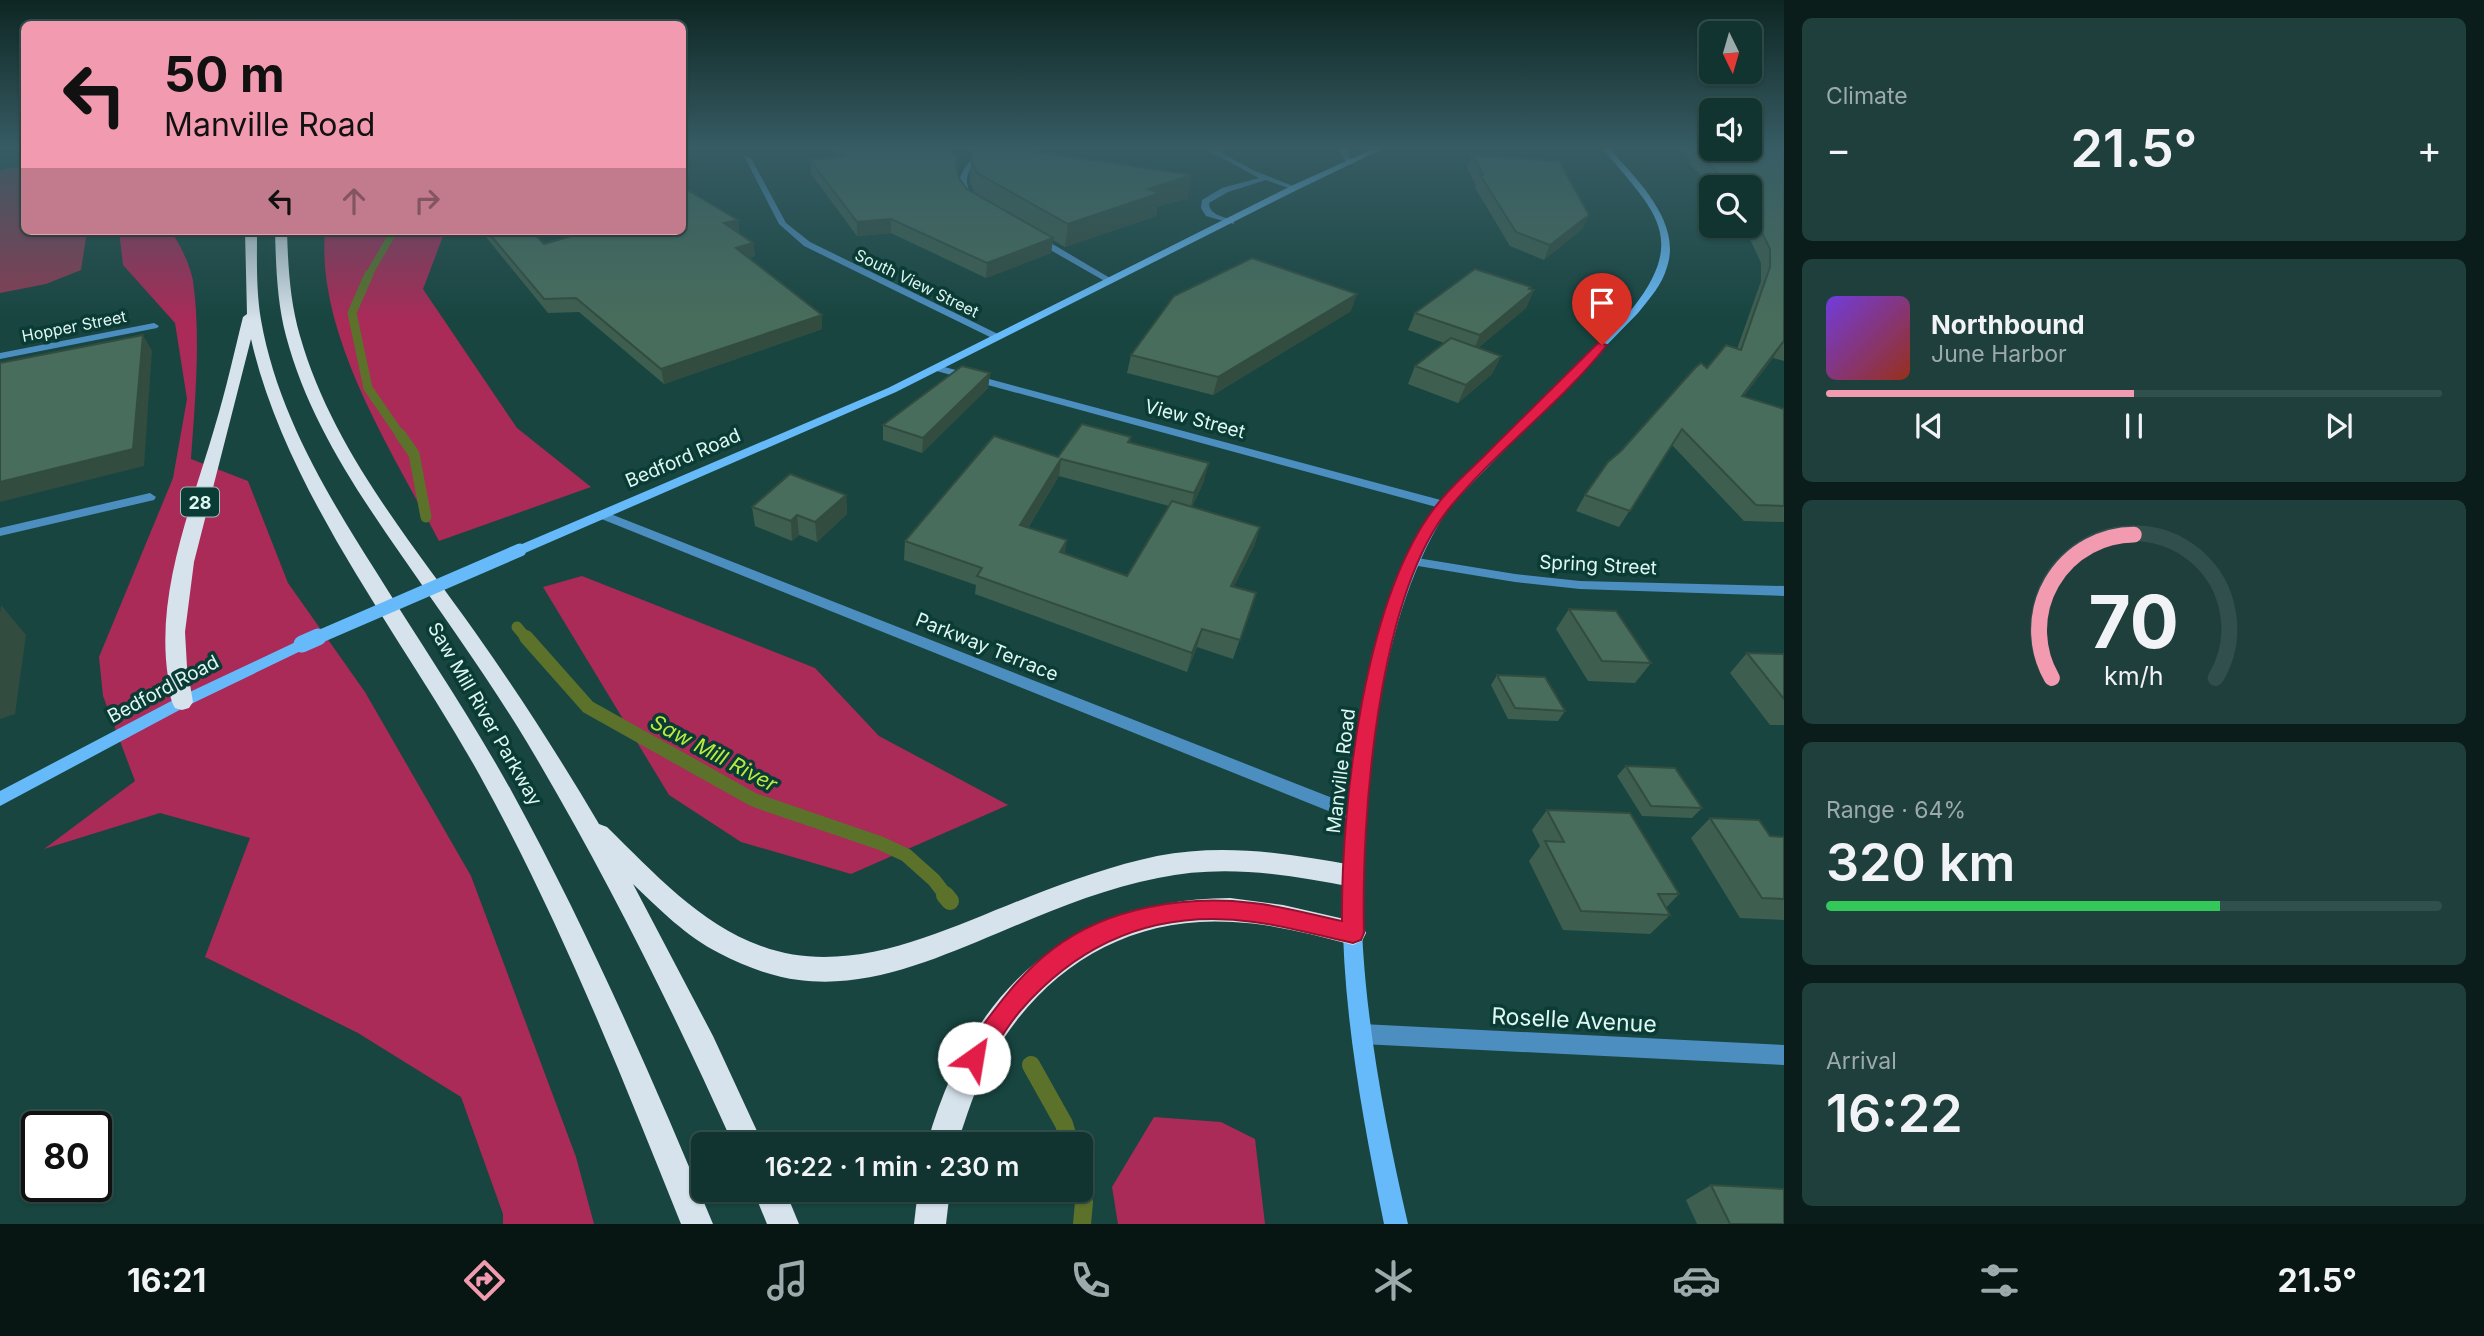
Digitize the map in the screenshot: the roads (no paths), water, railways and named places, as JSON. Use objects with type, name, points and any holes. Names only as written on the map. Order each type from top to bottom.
[{"type":"highway","name":"Saw Mill River Parkway","points":[[251,235],[252,306],[267,376],[301,458],[358,558],[440,687],[536,859],[613,1022],[697,1224]]},
{"type":"highway","name":"Saw Mill River Parkway","points":[[281,235],[285,295],[291,327],[311,387],[323,413],[373,500],[507,694],[583,817],[663,966],[742,1132]]},
{"type":"highway","name":"28","points":[[182,702],[174,657],[176,604],[252,306]]},
{"type":"highway","points":[[583,817],[663,898],[698,927],[740,952],[765,961],[813,970],[867,967],[901,958],[1092,886],[1161,866],[1238,859],[1276,862],[1352,876]]},
{"type":"highway","points":[[945,1132],[953,1106],[974,1058],[998,1020],[1027,986],[1061,956],[1100,934],[1138,919],[1214,909],[1254,912],[1353,933]]},
{"type":"highway","points":[[774,1202],[783,1224]]},
{"type":"highway","points":[[930,1224],[933,1202]]},
{"type":"main road","name":"Bedford Road","points":[[0,799],[182,702],[302,644],[831,418],[1260,206]]},
{"type":"main road","name":"Manville Road","points":[[1396,1224],[1362,1034],[1353,933],[1352,876],[1357,815],[1366,736],[1378,667],[1397,593],[1410,561],[1444,505],[1651,293],[1661,275],[1667,246],[1659,215],[1653,206]]},
{"type":"street","name":"South View Street","points":[[773,206],[783,224],[807,244],[998,337]]},
{"type":"street","points":[[1205,206],[1209,214],[1231,222]]},
{"type":"street","points":[[1025,232],[1111,281]]},
{"type":"street","name":"Hopper Street","points":[[0,356],[154,326]]},
{"type":"street","name":"View Street","points":[[937,368],[1444,505]]},
{"type":"street","points":[[0,532],[150,497]]},
{"type":"street","name":"Parkway Terrace","points":[[603,515],[1357,815]]},
{"type":"street","name":"Spring Street","points":[[1410,561],[1515,578],[1580,585],[1784,591]]},
{"type":"street","name":"Roselle Avenue","points":[[1362,1034],[1784,1055]]},
{"type":"waterway","name":"Saw Mill River","points":[[369,275],[392,235]]},
{"type":"waterway","name":"Saw Mill River","points":[[369,275],[352,313],[368,388],[401,436]]},
{"type":"waterway","name":"Saw Mill River","points":[[400,434],[414,454],[426,517]]},
{"type":"waterway","name":"Saw Mill River","points":[[517,627],[527,639]]},
{"type":"waterway","name":"Saw Mill River","points":[[526,637],[588,707],[754,800],[880,843],[906,855],[934,880],[947,897]]},
{"type":"waterway","name":"Saw Mill River","points":[[945,895],[950,901]]},
{"type":"waterway","name":"Saw Mill River","points":[[1031,1065],[1066,1132]]},
{"type":"waterway","name":"Saw Mill River","points":[[1082,1224],[1084,1202]]}]
